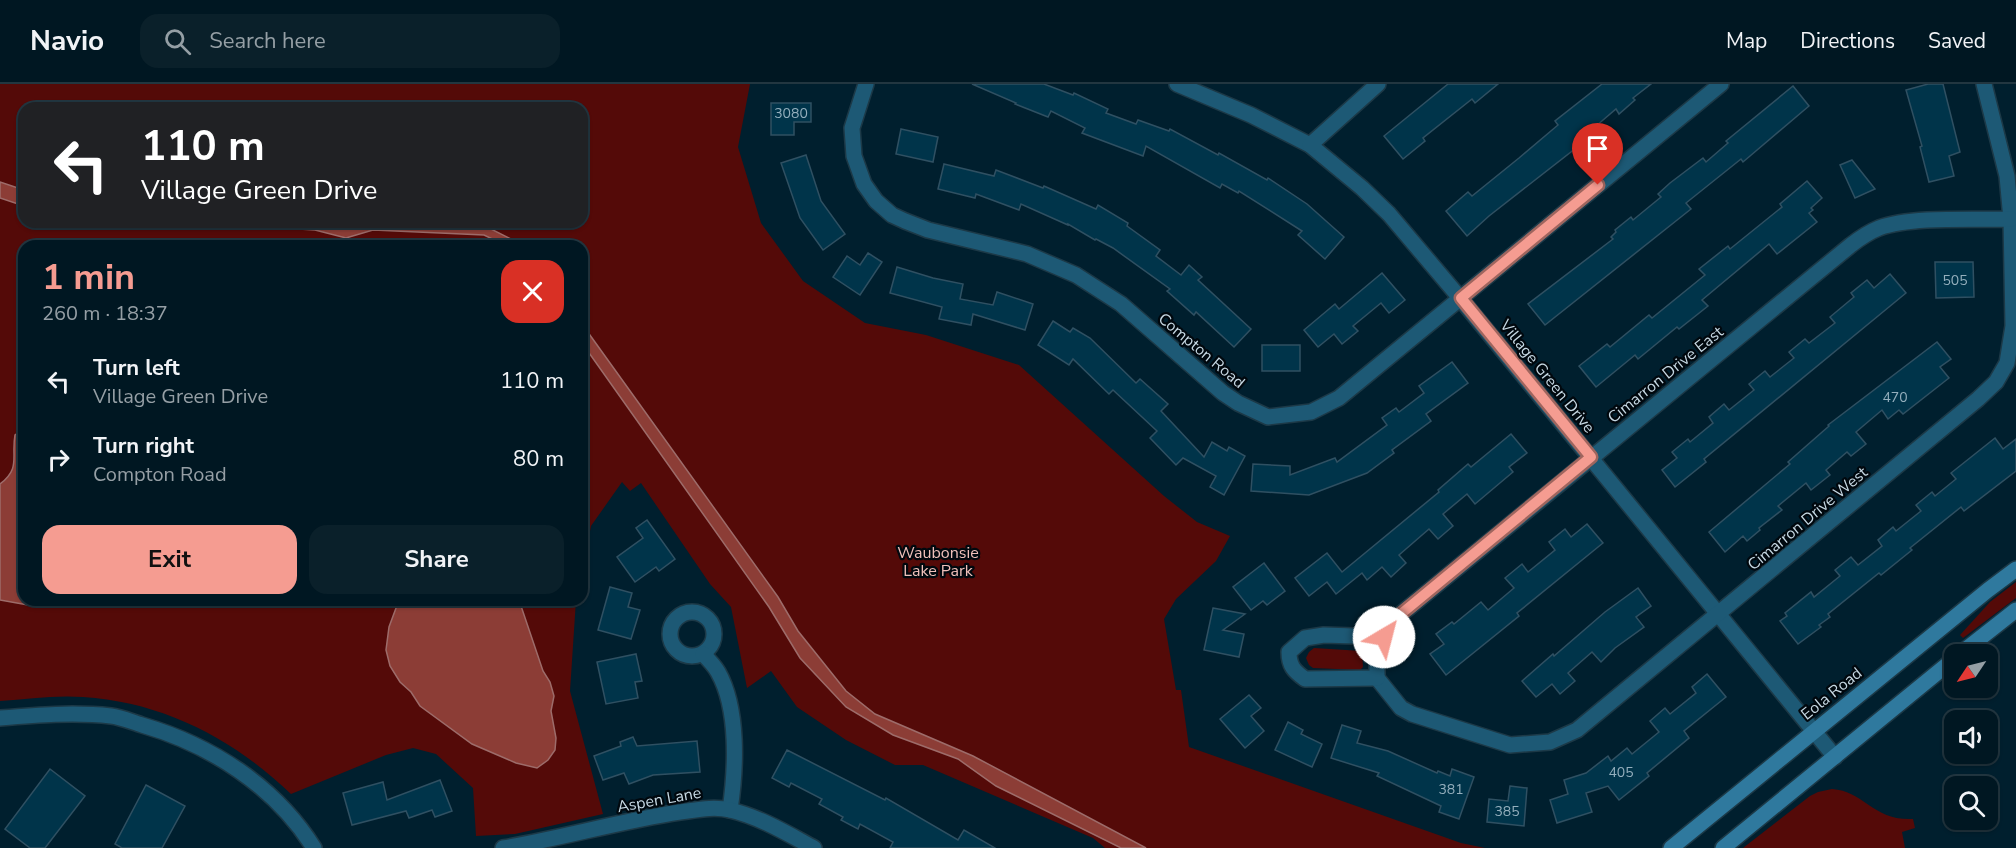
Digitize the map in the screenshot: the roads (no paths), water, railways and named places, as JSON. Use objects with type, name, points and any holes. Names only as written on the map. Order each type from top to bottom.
[{"type":"main road","name":"Eola Road","points":[[1671,848],[2016,569]]},
{"type":"main road","points":[[1973,644],[2016,610]]},
{"type":"main road","points":[[1723,848],[1944,667]]},
{"type":"street","name":"Compton Road","points":[[866,84],[852,128],[854,156],[867,189],[876,201],[892,214],[928,230],[1027,254],[1076,275],[1121,304],[1223,393],[1268,417],[1311,412],[1339,398],[1721,84]]},
{"type":"street","name":"Village Green Drive","points":[[1177,84],[1251,115],[1310,145],[1362,188],[1389,214],[1461,298],[1835,757]]},
{"type":"street","points":[[1310,145],[1378,84]]},
{"type":"street","name":"Cimarron Drive West","points":[[1377,678],[1401,708],[1412,714],[1510,745],[1539,744],[1565,737],[1577,730],[1719,614],[1996,382],[2007,363],[2013,326],[2011,219],[2003,157],[1984,84]]},
{"type":"street","name":"Cimarron Drive East","points":[[1377,678],[1377,652],[1390,623],[1863,236],[1899,223],[2011,219]]},
{"type":"street","points":[[1377,678],[1305,679],[1295,672],[1289,663],[1289,652],[1305,638],[1324,635],[1384,637]]},
{"type":"street","points":[[703,654],[717,670],[728,697],[736,760],[730,810]]},
{"type":"street","points":[[0,718],[65,714],[113,716],[176,736],[227,762],[251,779],[294,821],[314,848]]},
{"type":"street","name":"Aspen Lane","points":[[503,848],[540,842],[653,816],[706,808],[730,810],[765,823],[814,848]]},
{"type":"park label","name":"Waubonsie Lake Park","points":[[938,561]]}]
